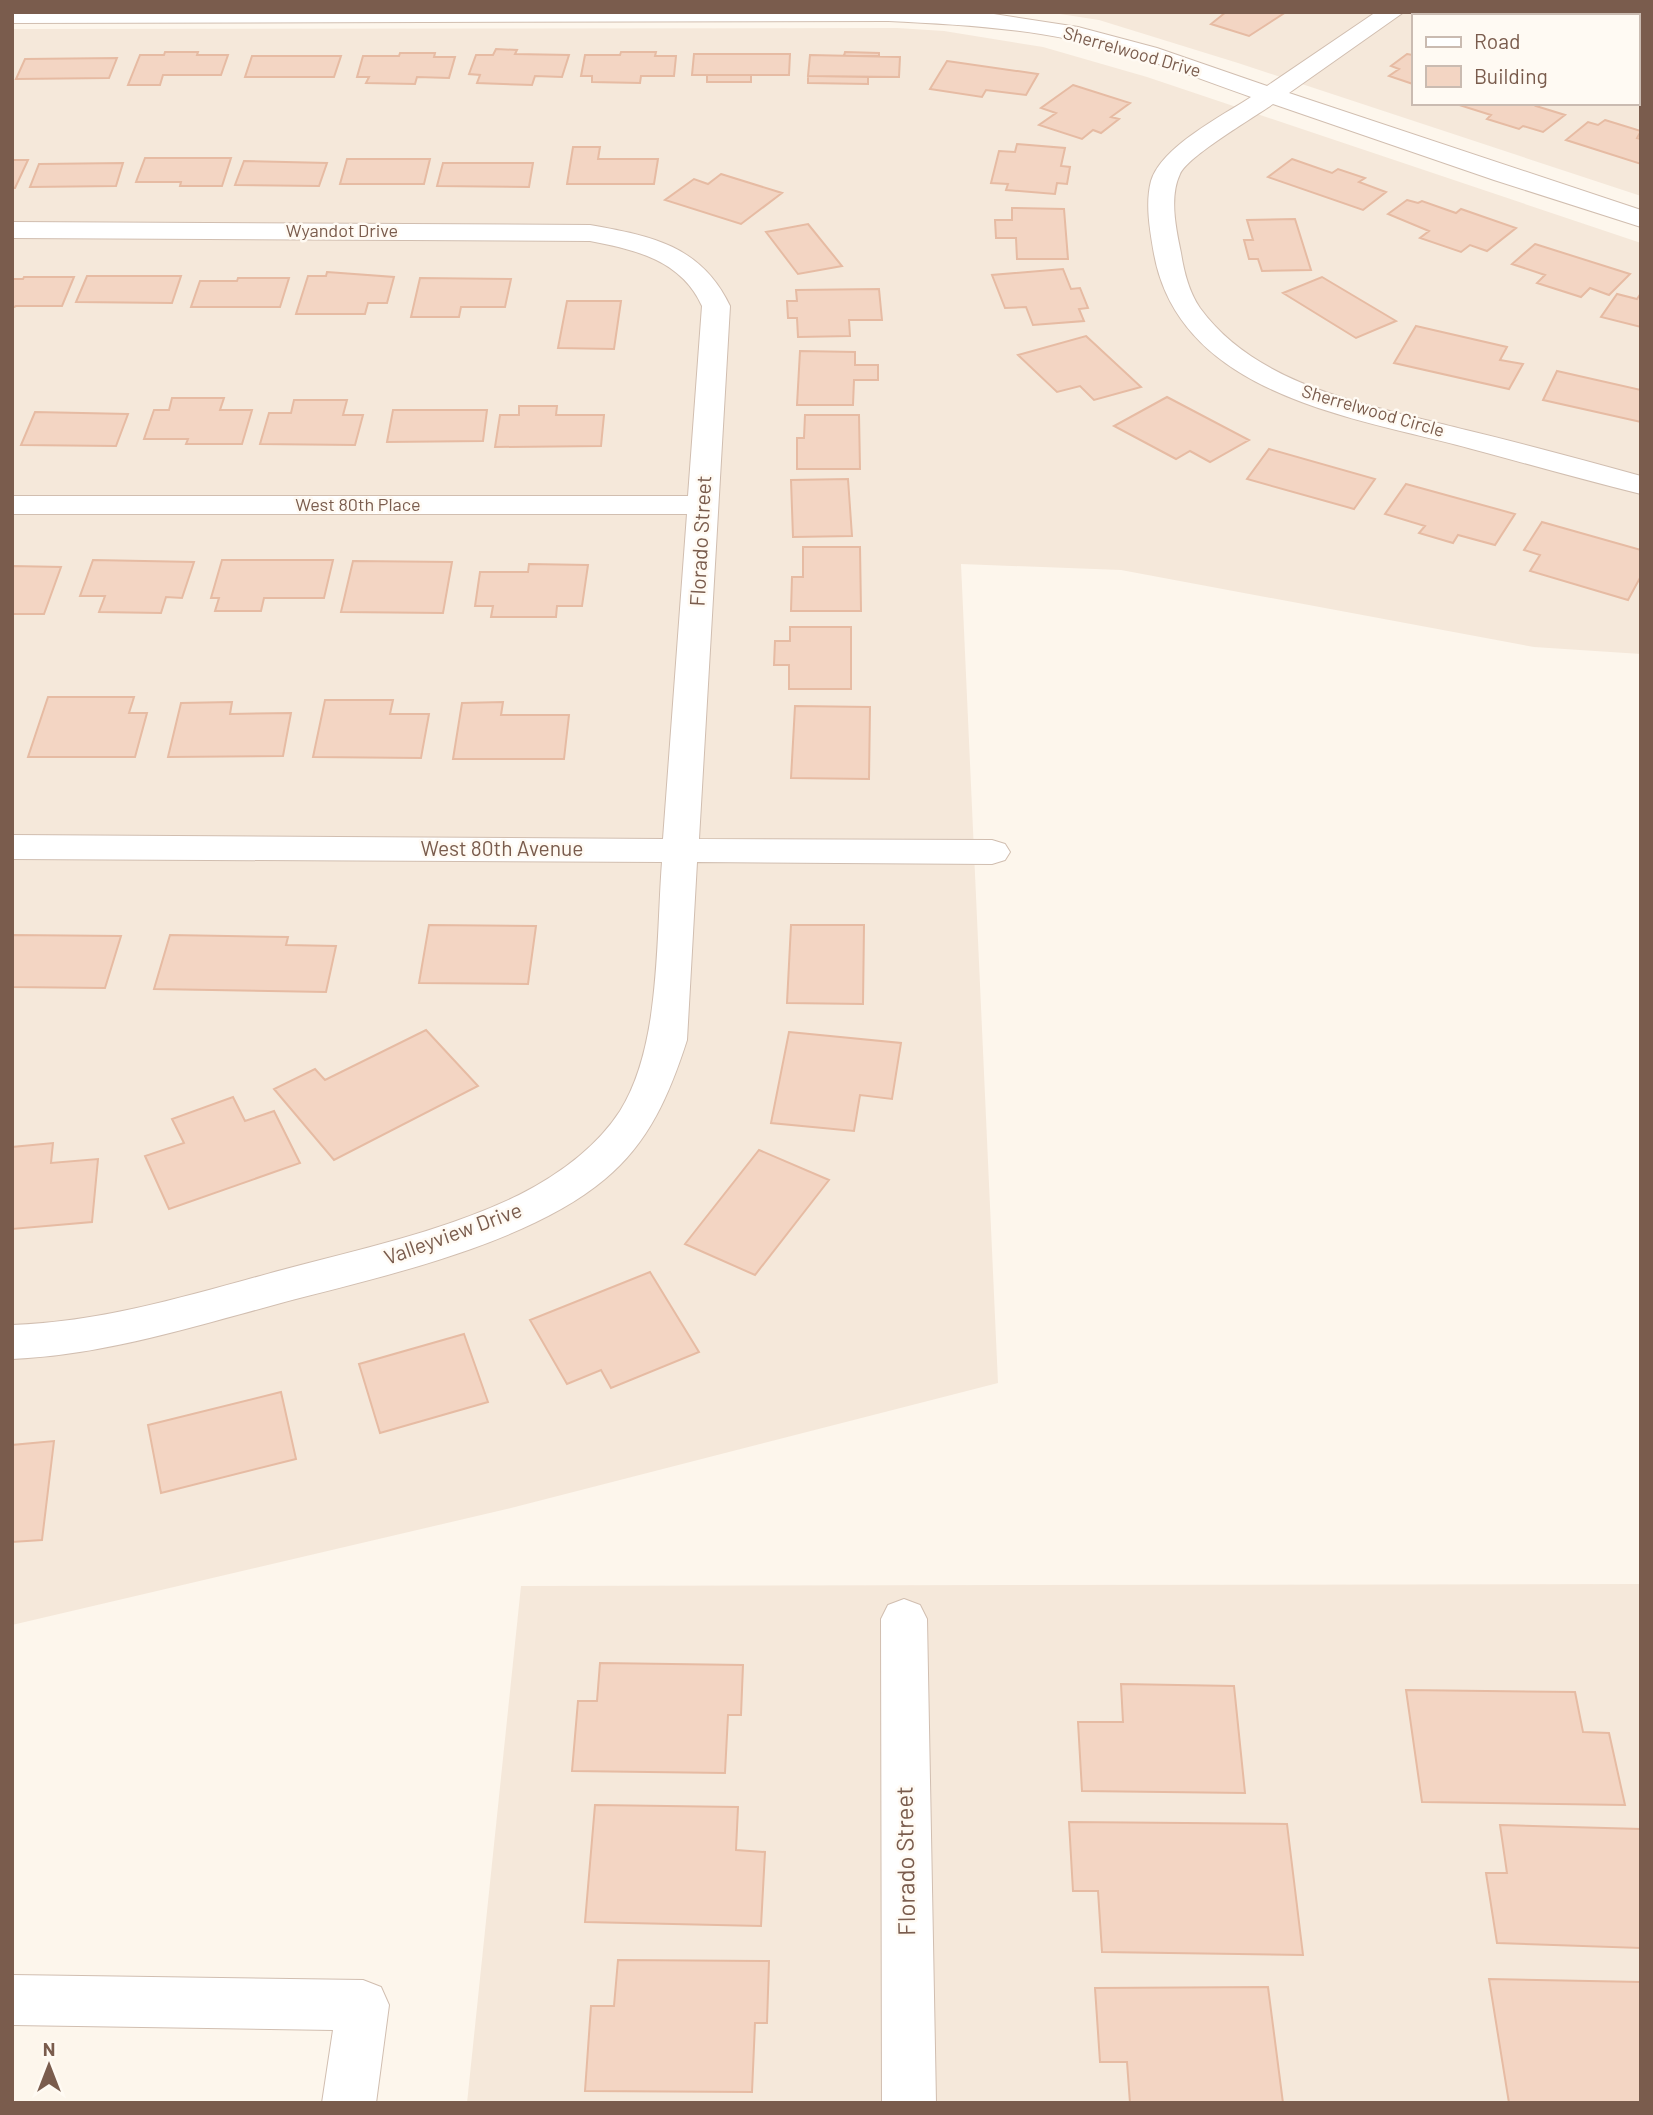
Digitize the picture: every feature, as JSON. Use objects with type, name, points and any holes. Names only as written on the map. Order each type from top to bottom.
[{"type":"street","name":"Sherrelwood Circle","points":[[1392,12],[1202,141],[1175,163],[1167,174],[1160,213],[1171,273],[1178,294],[1207,332],[1248,366],[1284,384],[1342,405],[1641,485]]},
{"type":"street","name":"Sherrelwood Drive","points":[[12,16],[888,13],[972,18],[1070,32],[1148,53],[1641,219]]},
{"type":"street","name":"Wyandot Drive","points":[[12,230],[574,232],[633,240],[668,254]]},
{"type":"street","name":"Florado Street","points":[[668,254],[696,272],[710,288],[716,306],[682,849]]},
{"type":"street","name":"West 80th Place","points":[[12,505],[703,505]]},
{"type":"street","name":"West 80th Avenue","points":[[12,848],[992,852]]},
{"type":"street","name":"Valleyview Drive","points":[[12,1342],[48,1342],[95,1336],[356,1268],[515,1215],[570,1184],[614,1146],[635,1123],[653,1088],[668,1040],[682,849]]},
{"type":"street","name":"Florado Street","points":[[904,1619],[909,2103]]},
{"type":"street","points":[[12,2000],[363,2005],[349,2103]]},
{"type":"shaded area","points":[[1047,12],[1641,12],[1641,196],[1099,20]]},
{"type":"shaded area","points":[[897,28],[944,31],[1043,47],[1147,77],[1641,243],[1641,654],[1534,647],[1121,570],[961,564],[998,1383],[511,1508],[12,1625],[12,29]]},
{"type":"shaded area","points":[[1641,1584],[1641,2103],[467,2103],[521,1586]]},
{"type":"building","points":[[1226,12],[1286,12],[1249,36],[1211,24]]},
{"type":"building","points":[[1557,12],[1560,14],[1472,14]]},
{"type":"building","points":[[496,49],[517,50],[515,54],[569,55],[562,77],[535,76],[532,85],[477,83],[480,75],[469,74],[476,55],[493,55]]},
{"type":"building","points":[[165,52],[228,55],[221,75],[163,75],[160,85],[128,85],[140,55],[164,55]]},
{"type":"building","points":[[621,52],[656,52],[655,56],[676,56],[674,76],[641,76],[640,83],[592,82],[592,76],[581,76],[585,55],[620,55]]},
{"type":"building","points":[[845,52],[879,53],[879,56],[844,56]]},
{"type":"building","points":[[400,53],[435,53],[434,57],[455,57],[449,78],[417,77],[415,84],[366,83],[369,77],[357,77],[363,56],[399,56]]},
{"type":"building","points":[[694,54],[790,54],[789,75],[692,75]]},
{"type":"building","points":[[1407,54],[1412,55],[1412,84],[1389,76],[1399,69],[1391,66]]},
{"type":"building","points":[[810,55],[900,57],[899,77],[808,76]]},
{"type":"building","points":[[252,56],[341,56],[334,77],[245,77]]},
{"type":"building","points":[[117,58],[109,78],[16,79],[25,59]]},
{"type":"building","points":[[947,61],[1038,74],[1026,95],[986,90],[982,97],[930,89]]},
{"type":"building","points":[[707,75],[751,75],[751,82],[707,82]]},
{"type":"building","points":[[808,76],[868,77],[868,84],[808,83]]},
{"type":"building","points":[[1073,85],[1130,103],[1111,117],[1119,119],[1101,133],[1093,130],[1082,139],[1039,125],[1056,113],[1041,108]]},
{"type":"building","points":[[1459,105],[1537,105],[1565,115],[1543,132],[1523,126],[1519,129],[1487,119],[1491,115]]},
{"type":"building","points":[[1605,120],[1641,131],[1637,138],[1641,139],[1641,164],[1566,140],[1588,122],[1598,125]]},
{"type":"building","points":[[1017,144],[1065,148],[1061,166],[1070,167],[1067,184],[1057,183],[1055,194],[1006,190],[1008,184],[991,183],[999,151],[1015,152]]},
{"type":"building","points":[[573,147],[600,147],[598,159],[658,159],[654,184],[567,184]]},
{"type":"building","points":[[145,158],[231,158],[222,186],[180,186],[181,182],[136,182]]},
{"type":"building","points":[[347,159],[430,159],[424,184],[340,184]]},
{"type":"building","points":[[1292,159],[1332,173],[1338,169],[1365,178],[1359,182],[1386,192],[1363,210],[1268,177]]},
{"type":"building","points":[[12,160],[28,160],[15,188],[12,188]]},
{"type":"building","points":[[244,161],[327,163],[319,186],[235,185]]},
{"type":"building","points":[[123,163],[116,186],[30,187],[39,164]]},
{"type":"building","points":[[443,163],[533,163],[529,187],[437,186]]},
{"type":"building","points":[[721,174],[782,193],[741,224],[665,200],[694,179],[708,184]]},
{"type":"building","points":[[1407,200],[1418,203],[1422,201],[1456,213],[1461,209],[1516,228],[1487,251],[1470,245],[1461,252],[1420,238],[1429,231],[1388,214]]},
{"type":"building","points":[[1012,208],[1064,209],[1068,259],[1017,259],[1016,238],[996,238],[995,220],[1012,220]]},
{"type":"building","points":[[1295,219],[1311,270],[1262,271],[1258,259],[1249,259],[1244,240],[1253,240],[1247,220]]},
{"type":"building","points":[[808,224],[842,266],[798,274],[766,232]]},
{"type":"building","points":[[1535,244],[1630,274],[1609,295],[1590,288],[1581,297],[1537,283],[1545,275],[1512,264]]},
{"type":"building","points":[[1063,269],[1071,289],[1080,288],[1088,308],[1079,309],[1084,321],[1033,325],[1026,307],[1005,308],[992,275]]},
{"type":"building","points":[[327,272],[394,277],[387,303],[368,303],[365,314],[296,314],[308,276],[326,276]]},
{"type":"building","points":[[87,276],[181,276],[172,303],[76,302]]},
{"type":"building","points":[[74,277],[62,306],[12,308],[12,279]]},
{"type":"building","points":[[1322,277],[1396,321],[1356,338],[1283,293]]},
{"type":"building","points":[[238,278],[289,278],[280,307],[191,307],[200,281],[237,281]]},
{"type":"building","points":[[420,278],[511,279],[505,307],[461,307],[459,317],[411,317]]},
{"type":"building","points":[[879,289],[882,320],[849,320],[850,336],[798,337],[797,318],[788,318],[787,301],[797,301],[796,290]]},
{"type":"building","points":[[1641,293],[1641,327],[1601,317],[1617,294],[1637,299]]},
{"type":"building","points":[[567,301],[621,301],[614,349],[558,348]]},
{"type":"building","points":[[1416,326],[1507,347],[1500,360],[1523,364],[1509,389],[1394,363]]},
{"type":"building","points":[[1086,336],[1141,387],[1094,400],[1080,386],[1057,392],[1018,355]]},
{"type":"building","points":[[800,351],[855,352],[855,365],[878,365],[878,380],[854,380],[853,405],[797,405]]},
{"type":"building","points":[[1557,371],[1641,390],[1641,422],[1543,400]]},
{"type":"building","points":[[1167,397],[1249,440],[1210,462],[1190,451],[1176,459],[1114,426]]},
{"type":"building","points":[[172,398],[224,398],[220,410],[252,410],[242,444],[186,444],[188,439],[144,439],[154,410],[169,410]]},
{"type":"building","points":[[294,400],[347,400],[343,415],[363,415],[355,445],[260,444],[269,413],[291,413]]},
{"type":"building","points":[[519,406],[557,406],[556,415],[604,415],[601,446],[495,447],[500,415],[519,415]]},
{"type":"building","points":[[393,410],[487,410],[483,441],[387,442]]},
{"type":"building","points":[[35,412],[128,414],[116,446],[21,445]]},
{"type":"building","points":[[805,415],[859,415],[860,469],[797,469],[797,438],[804,438]]},
{"type":"building","points":[[1269,449],[1375,479],[1354,509],[1247,479]]},
{"type":"building","points":[[848,479],[852,536],[793,537],[791,480]]},
{"type":"building","points":[[1406,484],[1515,514],[1495,545],[1458,535],[1453,543],[1419,533],[1425,526],[1385,514]]},
{"type":"building","points":[[1542,522],[1641,550],[1641,576],[1628,600],[1530,571],[1540,555],[1524,550]]},
{"type":"building","points":[[803,547],[860,547],[861,611],[791,611],[792,577],[803,577]]},
{"type":"building","points":[[93,560],[194,562],[182,598],[166,597],[161,613],[99,612],[105,596],[80,596]]},
{"type":"building","points":[[222,560],[333,560],[324,598],[264,598],[261,611],[215,611],[219,598],[211,598]]},
{"type":"building","points":[[353,561],[452,562],[443,613],[341,612]]},
{"type":"building","points":[[529,564],[588,565],[582,606],[557,606],[556,617],[491,617],[493,606],[475,606],[480,572],[528,572]]},
{"type":"building","points":[[12,566],[61,567],[44,614],[12,614]]},
{"type":"building","points":[[790,627],[851,627],[851,689],[789,689],[789,665],[774,665],[775,641],[790,641]]},
{"type":"building","points":[[48,697],[134,697],[129,713],[147,713],[135,757],[28,757]]},
{"type":"building","points":[[325,700],[393,700],[390,714],[429,714],[421,758],[313,757]]},
{"type":"building","points":[[232,702],[230,714],[291,713],[283,756],[168,757],[181,703]]},
{"type":"building","points":[[503,702],[501,715],[569,715],[564,759],[453,759],[462,703]]},
{"type":"building","points":[[795,706],[870,707],[869,779],[791,778]]},
{"type":"building","points":[[429,925],[536,926],[528,984],[419,983]]},
{"type":"building","points":[[791,925],[864,925],[863,1004],[787,1003]]},
{"type":"building","points":[[12,935],[121,936],[105,988],[12,987]]},
{"type":"building","points":[[170,935],[288,937],[286,945],[336,946],[326,992],[154,989]]},
{"type":"building","points":[[426,1030],[478,1086],[334,1160],[274,1089],[315,1069],[325,1080]]},
{"type":"building","points":[[789,1032],[901,1043],[892,1099],[860,1095],[854,1131],[771,1123]]},
{"type":"building","points":[[233,1097],[245,1121],[274,1111],[300,1163],[169,1209],[145,1156],[184,1143],[172,1119]]},
{"type":"building","points":[[53,1143],[51,1163],[98,1159],[92,1222],[12,1229],[12,1147]]},
{"type":"building","points":[[759,1150],[829,1180],[755,1275],[685,1244]]},
{"type":"building","points":[[650,1272],[699,1352],[611,1388],[601,1370],[567,1384],[530,1320]]},
{"type":"building","points":[[464,1334],[488,1402],[380,1433],[359,1364]]},
{"type":"building","points":[[281,1392],[296,1459],[161,1493],[148,1425]]},
{"type":"building","points":[[54,1441],[42,1540],[12,1542],[12,1445]]},
{"type":"building","points":[[600,1663],[743,1665],[741,1715],[728,1715],[725,1773],[572,1771],[578,1701],[597,1701]]},
{"type":"building","points":[[1121,1684],[1234,1686],[1245,1793],[1082,1791],[1078,1722],[1123,1722]]},
{"type":"building","points":[[1406,1690],[1575,1692],[1583,1732],[1609,1733],[1625,1805],[1422,1802]]},
{"type":"building","points":[[595,1805],[738,1807],[736,1850],[765,1852],[761,1926],[585,1922]]},
{"type":"building","points":[[1069,1822],[1287,1824],[1303,1955],[1102,1952],[1098,1891],[1073,1891]]},
{"type":"building","points":[[1500,1825],[1641,1829],[1641,1948],[1497,1943],[1486,1873],[1507,1873]]},
{"type":"building","points":[[618,1960],[769,1961],[767,2023],[755,2023],[752,2092],[585,2091],[591,2006],[614,2006]]},
{"type":"building","points":[[1489,1979],[1641,1982],[1641,2103],[1509,2103]]},
{"type":"building","points":[[1268,1987],[1283,2103],[1130,2103],[1127,2062],[1100,2062],[1095,1988]]}]
